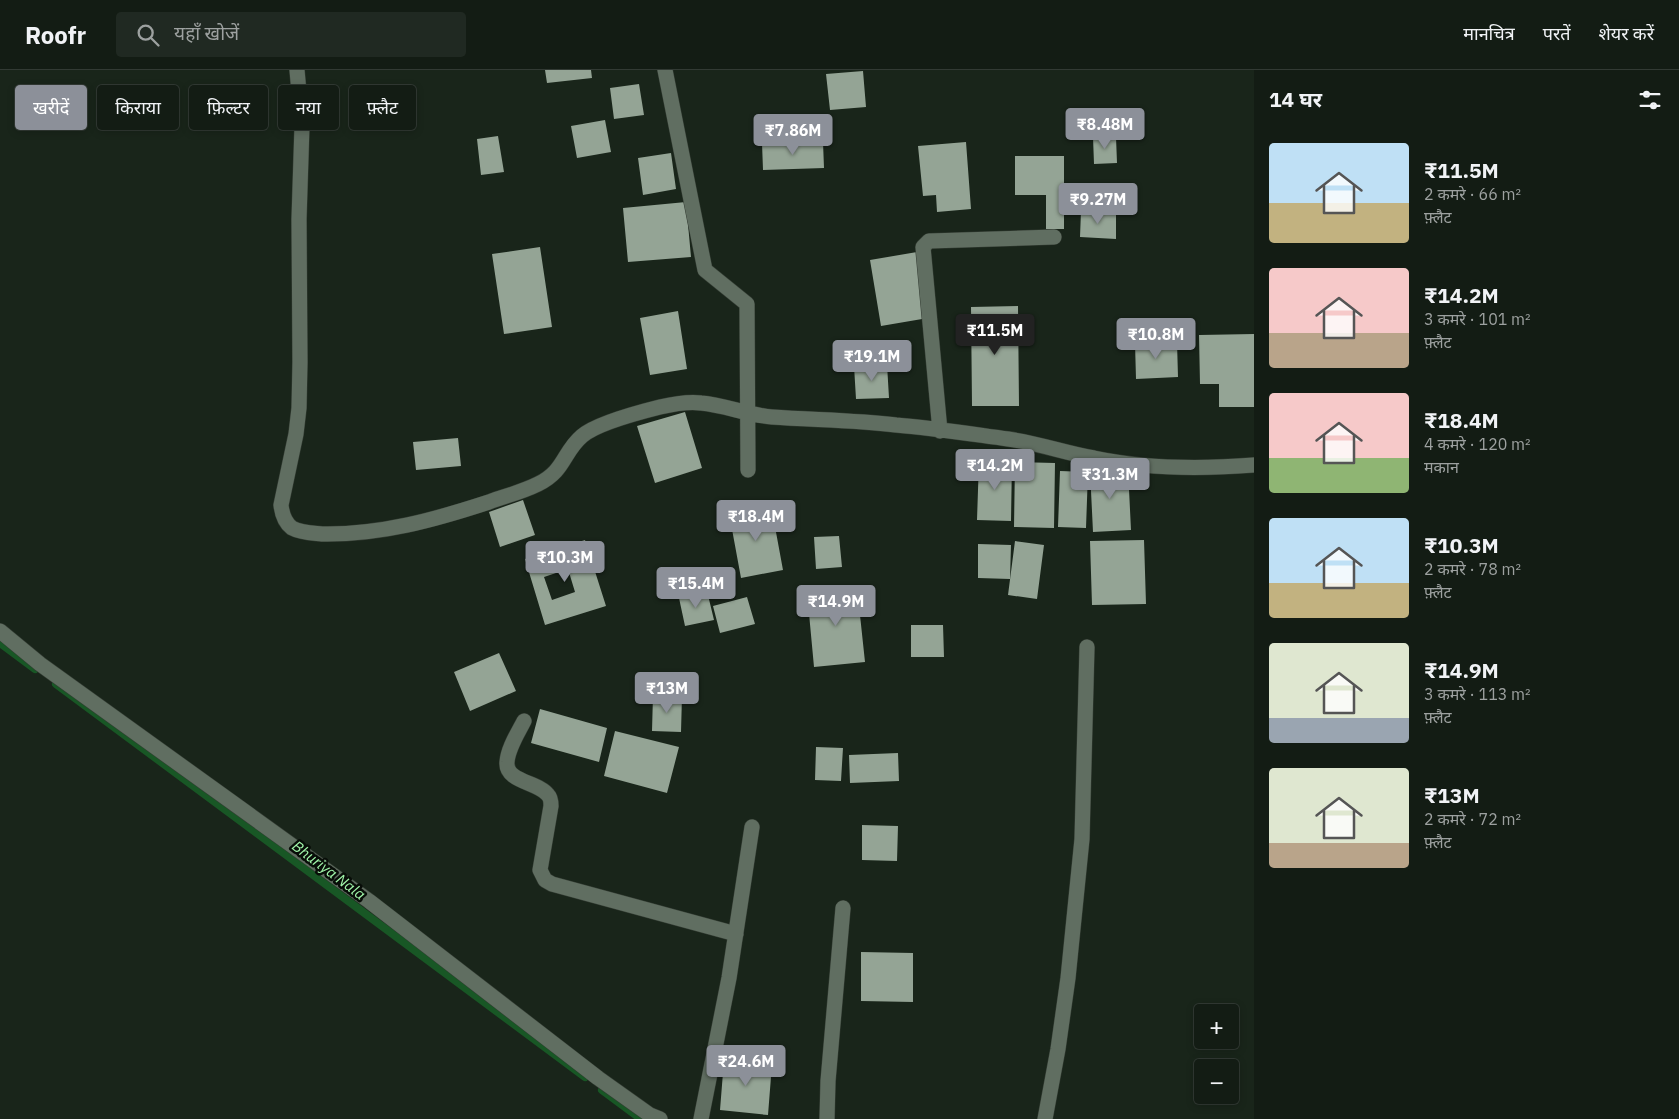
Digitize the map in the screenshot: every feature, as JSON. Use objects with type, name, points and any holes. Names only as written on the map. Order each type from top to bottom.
[{"type":"street","points":[[297,70],[302,126],[299,219],[299,399],[296,434],[281,506],[283,517],[292,528],[308,532],[342,534],[387,530],[444,517],[537,484],[560,468],[574,445],[586,433],[612,421],[659,407],[680,403],[700,402],[768,417],[895,424],[1041,444],[1094,458],[1128,463],[1178,467],[1254,465]]},
{"type":"street","points":[[665,70],[706,270],[747,304],[748,470]]},
{"type":"street","points":[[940,431],[923,247],[930,241],[1054,237]]},
{"type":"street","points":[[0,631],[40,664],[369,900],[598,1078],[650,1115],[660,1119]]},
{"type":"street","points":[[1045,1119],[1058,1049],[1068,978],[1082,839],[1086,647]]},
{"type":"street","points":[[524,721],[508,756],[507,764],[511,773],[545,791],[551,799],[540,870],[545,880],[552,884],[736,934]]},
{"type":"street","points":[[701,1119],[729,978],[752,827]]},
{"type":"street","points":[[827,1119],[828,1081],[843,908]]},
{"type":"building","points":[[545,70],[591,70],[592,78],[547,83]]},
{"type":"building","points":[[863,71],[866,107],[830,110],[826,74]]},
{"type":"building","points":[[639,84],[644,115],[614,119],[610,88]]},
{"type":"building","points":[[605,120],[611,152],[577,158],[571,126]]},
{"type":"building","points":[[498,136],[504,172],[481,175],[477,139]]},
{"type":"building","points":[[1093,137],[1116,137],[1117,163],[1094,164]]},
{"type":"building","points":[[823,142],[824,168],[763,170],[762,143]]},
{"type":"building","points":[[966,142],[971,209],[937,212],[936,195],[923,196],[918,146]]},
{"type":"building","points":[[671,153],[676,189],[643,195],[638,158]]},
{"type":"building","points":[[1015,156],[1064,156],[1064,229],[1046,229],[1046,195],[1015,195]]},
{"type":"building","points":[[686,202],[691,257],[628,262],[623,208]]},
{"type":"building","points":[[1081,211],[1116,211],[1116,239],[1080,237]]},
{"type":"building","points":[[540,247],[552,327],[504,334],[492,254]]},
{"type":"building","points":[[917,252],[928,318],[881,326],[870,260]]},
{"type":"building","points":[[1018,306],[1019,406],[972,406],[971,307]]},
{"type":"building","points":[[678,311],[687,369],[650,375],[640,318]]},
{"type":"building","points":[[1254,334],[1254,407],[1219,407],[1219,384],[1200,384],[1199,335]]},
{"type":"building","points":[[1177,342],[1178,377],[1136,379],[1135,343]]},
{"type":"building","points":[[887,364],[889,398],[856,399],[854,366]]},
{"type":"building","points":[[685,412],[702,468],[655,483],[637,426]]},
{"type":"building","points":[[458,438],[461,466],[416,470],[413,442]]},
{"type":"building","points":[[979,460],[1012,461],[1011,521],[977,520]]},
{"type":"building","points":[[1015,462],[1055,463],[1054,528],[1014,527]]},
{"type":"building","points":[[1128,469],[1131,530],[1093,532],[1090,470]]},
{"type":"building","points":[[1060,471],[1088,472],[1086,528],[1058,527]]},
{"type":"building","points":[[523,500],[535,535],[500,547],[489,512]]},
{"type":"building","points":[[771,505],[783,570],[741,578],[729,513]]},
{"type":"building","points":[[839,536],[842,567],[816,569],[814,537]]},
{"type":"building","points":[[585,540],[606,606],[545,625],[525,559]],"holes":[[[568,569],[575,592],[552,600],[544,577]]]},
{"type":"building","points":[[1144,540],[1146,604],[1092,605],[1090,541]]},
{"type":"building","points":[[1015,541],[1044,545],[1037,599],[1008,595]]},
{"type":"building","points":[[978,544],[1011,545],[1010,579],[978,578]]},
{"type":"building","points":[[857,587],[865,662],[814,667],[807,592]]},
{"type":"building","points":[[707,591],[714,620],[685,626],[679,598]]},
{"type":"building","points":[[747,597],[755,624],[720,633],[713,606]]},
{"type":"building","points":[[911,625],[943,625],[944,657],[911,657]]},
{"type":"building","points":[[499,653],[516,691],[470,711],[454,672]]},
{"type":"building","points":[[653,695],[682,696],[681,732],[652,731]]},
{"type":"building","points":[[540,709],[607,728],[599,762],[531,743]]},
{"type":"building","points":[[615,731],[679,747],[667,793],[604,776]]},
{"type":"building","points":[[816,747],[843,748],[841,781],[815,780]]},
{"type":"building","points":[[898,753],[899,781],[850,783],[849,755]]},
{"type":"building","points":[[862,825],[898,826],[897,861],[862,860]]},
{"type":"building","points":[[861,952],[913,953],[913,1002],[861,1001]]},
{"type":"building","points":[[724,1060],[772,1064],[768,1115],[720,1110]]},
{"type":"waterway","name":"Bhuriya Nala","points":[[0,643],[35,669]]},
{"type":"waterway","name":"Bhuriya Nala","points":[[56,684],[585,1077]]},
{"type":"waterway","name":"Bhuriya Nala","points":[[602,1090],[641,1119]]}]
